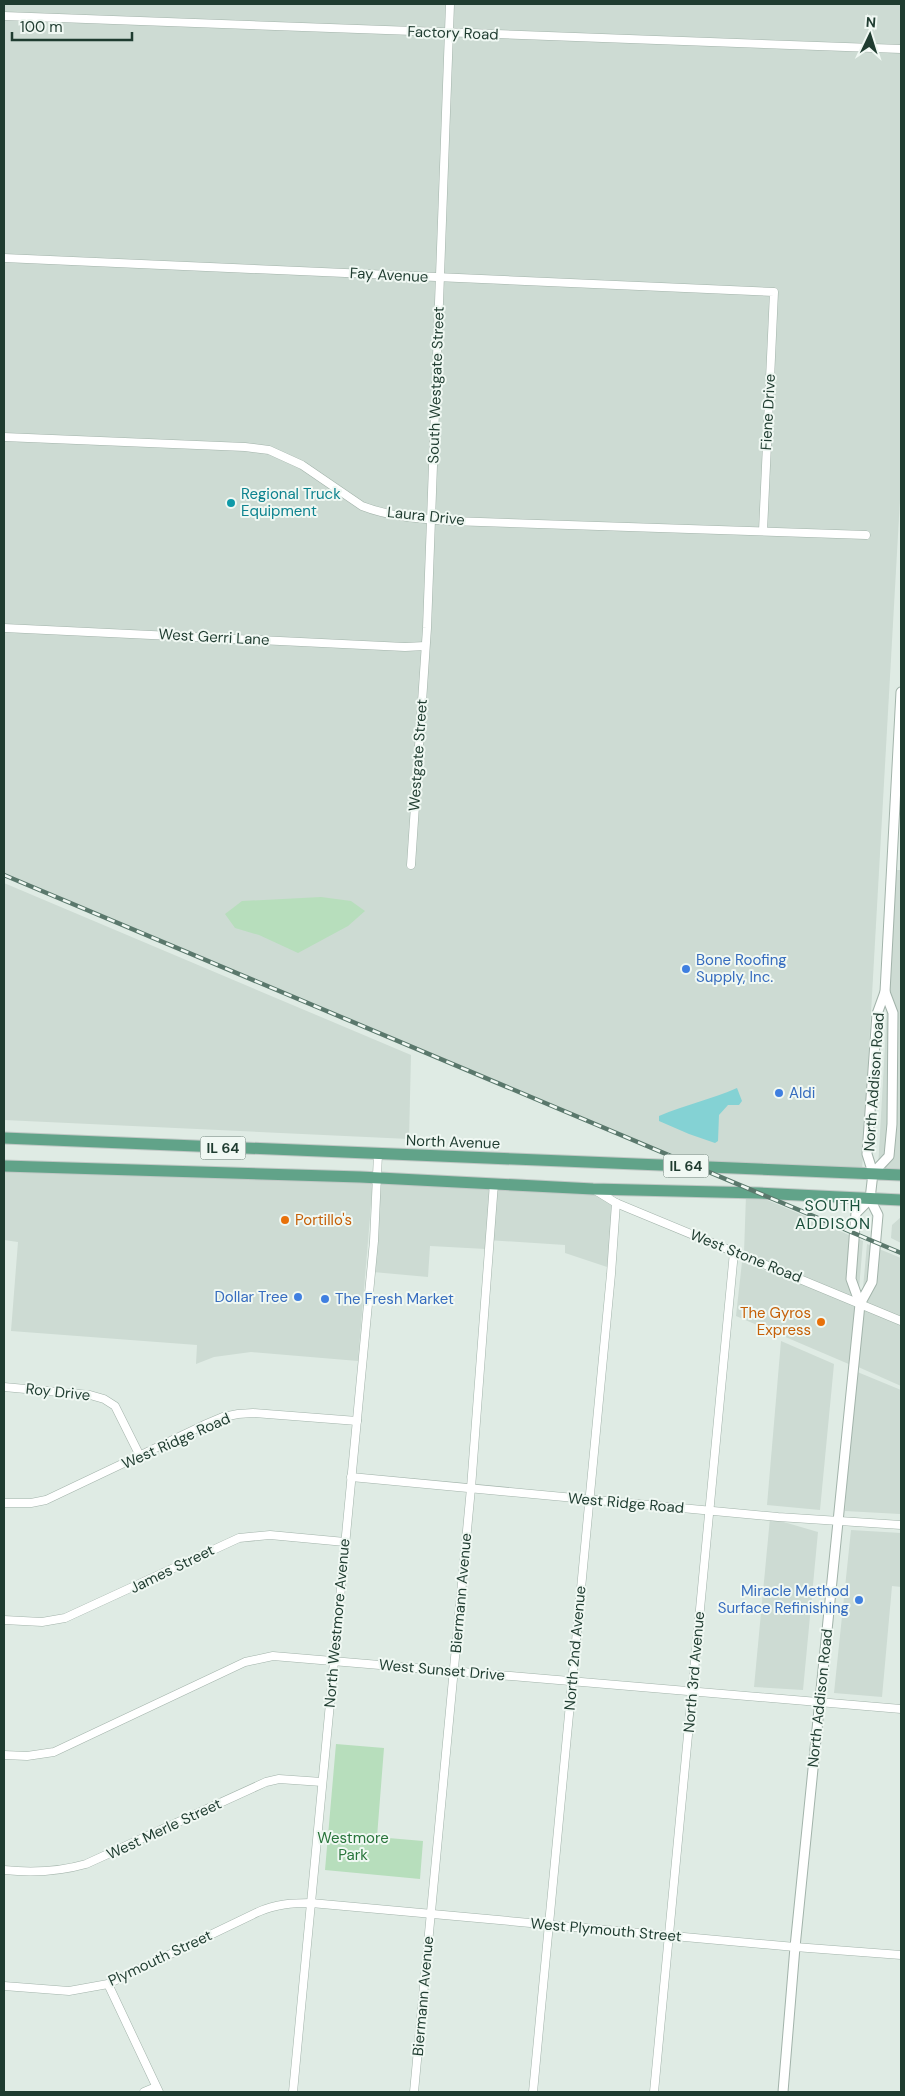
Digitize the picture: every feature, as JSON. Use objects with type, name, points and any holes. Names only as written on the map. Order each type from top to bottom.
[{"type":"main road","name":"North Avenue","points":[[4,1138],[901,1175]]},
{"type":"main road","name":"IL 64","points":[[4,1166],[376,1178],[593,1189],[751,1193],[901,1200]]},
{"type":"street","name":"South Westgate Street","points":[[425,646],[450,4]]},
{"type":"street","name":"Factory Road","points":[[4,16],[901,49]]},
{"type":"street","name":"Fay Avenue","points":[[4,258],[774,292]]},
{"type":"street","name":"Fiene Drive","points":[[762,531],[774,292]]},
{"type":"street","name":"Laura Drive","points":[[4,437],[245,447],[269,450],[302,465],[362,506],[372,510],[431,520],[866,535]]},
{"type":"street","name":"West Gerri Lane","points":[[4,628],[405,647],[425,646]]},
{"type":"street","name":"Westgate Street","points":[[411,865],[425,646]]},
{"type":"street","name":"North Addison Road","points":[[783,2092],[794,1947],[860,1304],[872,1282],[876,1242],[878,1215],[870,1200],[873,1173],[867,1154],[878,1014],[885,992],[901,692]]},
{"type":"street","name":"North Addison Road","points":[[873,1173],[889,1156],[892,1124],[893,1013],[885,992]]},
{"type":"street","name":"North Westmore Avenue","points":[[293,2092],[374,1241],[378,1154]]},
{"type":"street","name":"Biermann Avenue","points":[[414,2092],[471,1488],[494,1183]]},
{"type":"street","name":"West Stone Road","points":[[593,1189],[616,1203],[901,1321]]},
{"type":"street","name":"North Addison Road","points":[[860,1304],[851,1279],[856,1213],[870,1200]]},
{"type":"street","name":"North 2nd Avenue","points":[[533,2092],[616,1203]]},
{"type":"street","name":"North 3rd Avenue","points":[[654,2092],[734,1252]]},
{"type":"street","name":"Roy Drive","points":[[4,1387],[90,1395],[104,1399],[114,1406],[140,1456]]},
{"type":"street","name":"West Ridge Road","points":[[4,1503],[31,1503],[46,1500],[204,1425],[238,1414],[252,1413],[356,1421]]},
{"type":"street","name":"West Ridge Road","points":[[351,1477],[837,1522],[901,1525]]},
{"type":"street","name":"James Street","points":[[4,1620],[42,1622],[65,1618],[239,1538],[270,1535],[345,1542]]},
{"type":"street","name":"West Sunset Drive","points":[[4,1754],[27,1756],[54,1752],[254,1659],[285,1656],[901,1709]]},
{"type":"street","name":"West Merle Street","points":[[4,1870],[56,1871],[86,1864],[266,1782],[279,1779],[322,1782]]},
{"type":"street","name":"Plymouth Street","points":[[4,1986],[69,1991],[108,1984],[271,1906],[289,1903],[311,1903]]},
{"type":"street","name":"West Plymouth Street","points":[[311,1903],[901,1955]]},
{"type":"street","points":[[108,1984],[157,2090],[144,2092]]},
{"type":"shaded area","points":[[4,4],[901,4],[901,482],[862,1172],[694,1164],[4,873]]},
{"type":"shaded area","points":[[895,870],[901,870],[901,1169],[878,1168]]},
{"type":"shaded area","points":[[4,883],[411,1055],[409,1139],[4,1120]]},
{"type":"shaded area","points":[[4,1168],[373,1181],[358,1361],[251,1352],[214,1357],[196,1364],[197,1345],[11,1331],[18,1242],[4,1240]]},
{"type":"shaded area","points":[[378,1181],[591,1191],[617,1206],[613,1269],[565,1253],[565,1245],[487,1240],[486,1249],[430,1246],[428,1277],[373,1272]]},
{"type":"shaded area","points":[[746,1195],[758,1196],[863,1241],[858,1301],[744,1253]]},
{"type":"shaded area","points":[[901,1217],[901,1243],[891,1238],[892,1225]]},
{"type":"shaded area","points":[[867,1244],[901,1258],[901,1386],[856,1366]]},
{"type":"shaded area","points":[[742,1262],[857,1304],[851,1365],[736,1316]]},
{"type":"shaded area","points":[[781,1341],[834,1364],[820,1510],[767,1505]]},
{"type":"shaded area","points":[[855,1371],[901,1390],[900,1514],[845,1511]]},
{"type":"shaded area","points":[[770,1518],[818,1532],[803,1690],[754,1687]]},
{"type":"shaded area","points":[[851,1530],[901,1533],[901,1587],[892,1586],[882,1697],[834,1693]]},
{"type":"green space","points":[[321,897],[351,901],[365,911],[348,926],[298,953],[259,935],[235,928],[225,914],[242,901]]},
{"type":"green space","name":"Westmore Park","points":[[336,1744],[384,1748],[377,1837],[423,1841],[420,1879],[325,1870]]},
{"type":"water","points":[[737,1088],[742,1101],[739,1105],[728,1105],[719,1115],[718,1141],[715,1143],[659,1121],[659,1116]]},
{"type":"railway","points":[[4,875],[901,1253]]},
{"type":"place","name":"Regional Truck Equipment","points":[[231,503]]},
{"type":"place","name":"Bone Roofing Supply, Inc.","points":[[686,969]]},
{"type":"place","name":"Aldi","points":[[779,1093]]},
{"type":"place","name":"Portillo's","points":[[285,1220]]},
{"type":"place","name":"Dollar Tree","points":[[298,1297]]},
{"type":"place","name":"The Fresh Market","points":[[325,1299]]},
{"type":"place","name":"The Gyros Express","points":[[821,1322]]},
{"type":"place","name":"Miracle Method Surface Refinishing","points":[[859,1600]]},
{"type":"district","name":"SOUTH ADDISON","points":[[833,1214]]}]
